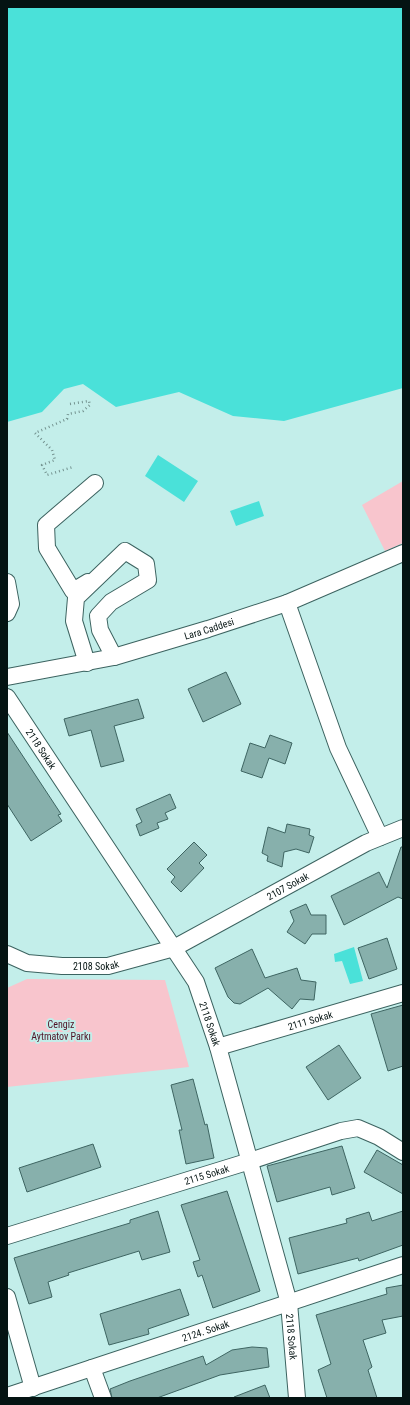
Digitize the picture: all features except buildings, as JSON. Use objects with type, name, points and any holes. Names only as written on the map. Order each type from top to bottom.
[{"type":"street","points":[[95,483],[46,525],[47,548],[73,591],[99,575]]},
{"type":"street","points":[[87,662],[74,621],[76,598],[125,551],[146,564],[148,580],[111,602],[98,616],[100,630],[114,656]]},
{"type":"street","name":"Lara Caddesi","points":[[7,678],[114,656],[287,603],[403,553]]},
{"type":"street","points":[[7,582],[11,604],[7,613]]},
{"type":"street","points":[[287,603],[338,748],[380,837]]},
{"type":"street","name":"2118 Sokak","points":[[7,697],[196,982],[218,1047],[289,1303],[297,1398]]},
{"type":"street","name":"2107 Sokak","points":[[174,948],[380,837],[403,828]]},
{"type":"street","name":"2108 Sokak","points":[[10,960],[62,966],[108,966],[174,948]]},
{"type":"street","name":"2111 Sokak","points":[[218,1047],[403,993]]},
{"type":"street","name":"2115 Sokak","points":[[7,1236],[250,1161],[341,1131],[358,1128],[403,1152]]},
{"type":"street","name":"2124. Sokak","points":[[7,1396],[403,1264]]},
{"type":"street","points":[[7,1297],[33,1388]]},
{"type":"street","points":[[92,1368],[103,1398]]},
{"type":"path","points":[[70,404],[89,401],[90,405],[83,411],[68,414],[67,419],[35,434],[52,450],[55,460],[42,465],[47,475],[73,467]]},
{"type":"green space","points":[[403,481],[403,543],[385,551],[362,505]]},
{"type":"green space","name":"Cengiz Aytmatov Parkı","points":[[27,979],[165,980],[189,1067],[7,1087],[7,988]]},
{"type":"water","points":[[7,7],[403,7],[403,388],[284,421],[233,416],[179,392],[116,407],[83,384],[64,389],[42,412],[7,422]]},
{"type":"water","points":[[158,455],[198,481],[184,502],[145,476]]},
{"type":"water","points":[[259,501],[264,516],[236,526],[230,511]]},
{"type":"water","points":[[354,947],[363,981],[350,984],[342,961],[335,962],[334,954]]}]
